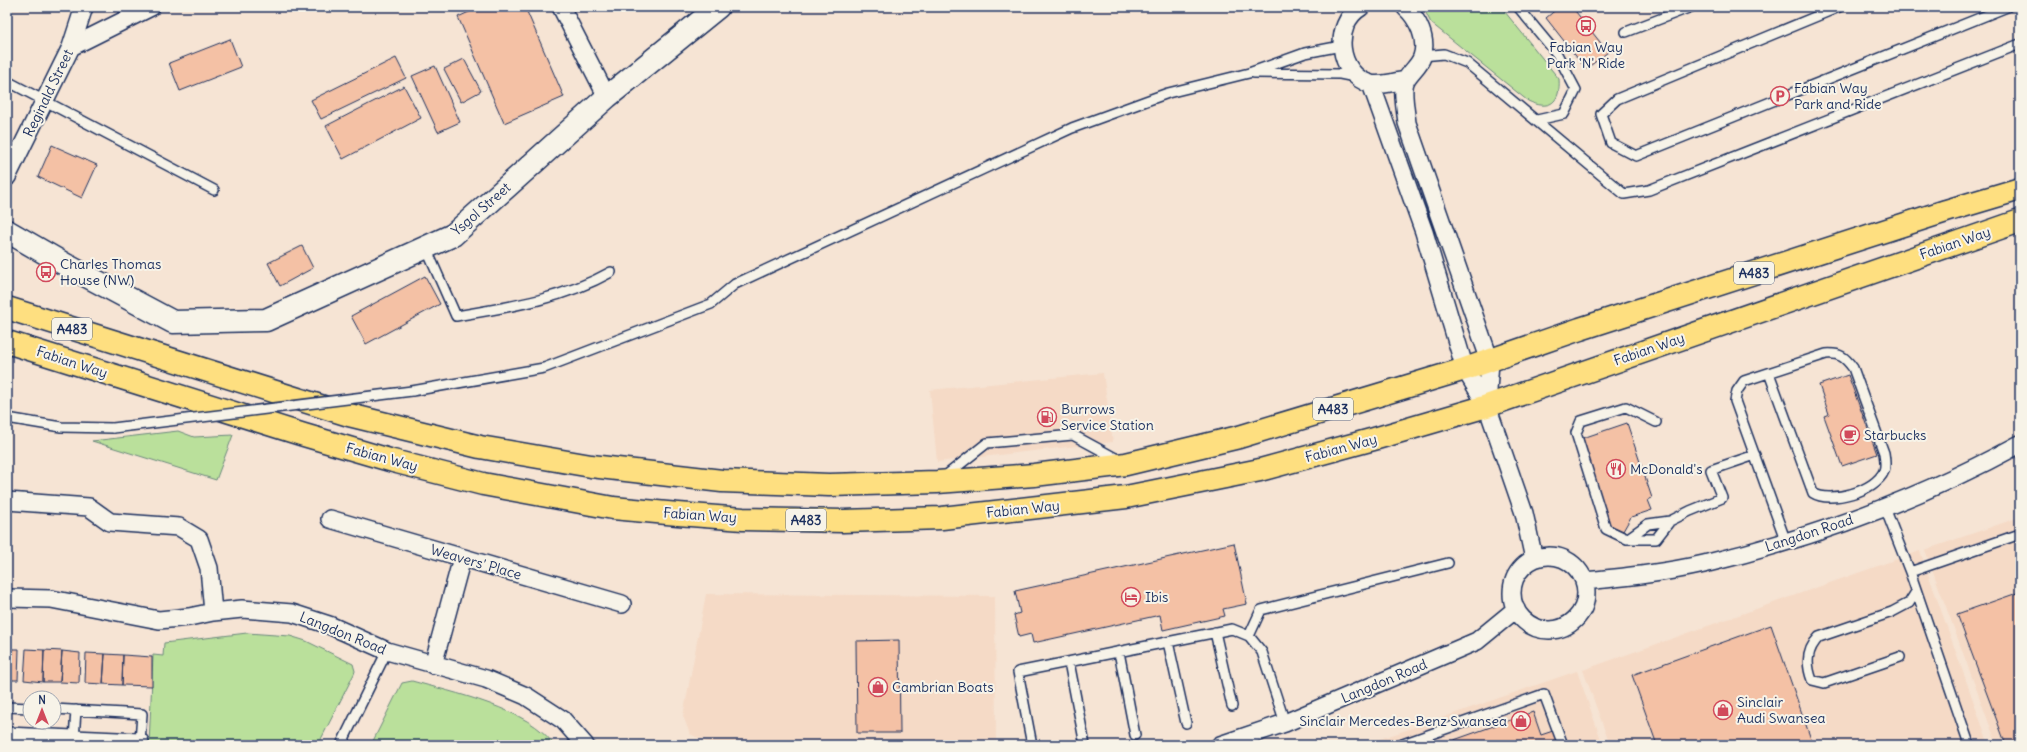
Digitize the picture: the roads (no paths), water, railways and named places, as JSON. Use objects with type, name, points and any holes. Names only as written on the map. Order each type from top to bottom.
[{"type":"highway","name":"A483","points":[[7,308],[349,415],[480,447],[591,466],[722,481],[829,485],[937,482],[1034,475],[1126,464],[1239,437],[1465,369],[1617,317],[1946,211],[2020,189]]},
{"type":"highway","name":"Fabian Way","points":[[7,342],[304,435],[393,461],[483,484],[613,508],[743,519],[843,521],[942,518],[1126,497],[1260,470],[1487,406],[2020,221]]},
{"type":"street","name":"Reginald Street","points":[[7,177],[71,47],[84,7]]},
{"type":"street","points":[[71,47],[151,7]]},
{"type":"street","points":[[561,7],[607,97]]},
{"type":"street","name":"Ysgol Street","points":[[7,231],[66,265],[173,322],[266,320],[454,235],[607,97],[718,7]]},
{"type":"street","points":[[1361,7],[1353,12],[1345,24],[1341,46],[1344,56],[1351,69],[1366,81],[1385,84],[1405,80]]},
{"type":"street","points":[[1405,7],[1416,19],[1422,35],[1422,56],[1405,80],[1404,101],[1407,123],[1490,361],[1487,406]]},
{"type":"street","points":[[1366,81],[1424,232],[1465,369],[1487,406],[1524,513],[1534,559]]},
{"type":"street","name":"Langdon Road","points":[[1585,581],[1625,577],[1703,564],[1786,542],[1885,508],[1974,469],[2020,444]]},
{"type":"street","points":[[7,501],[89,507],[110,522],[179,527],[199,539],[209,568],[213,612]]},
{"type":"street","name":"Weavers' Place","points":[[330,519],[622,604]]},
{"type":"street","points":[[1546,556],[1559,557],[1570,562],[1579,570],[1585,581],[1586,594],[1584,606],[1578,616],[1569,624],[1557,629],[1545,629],[1533,626],[1523,619],[1516,609],[1513,598],[1515,580],[1524,565],[1534,559],[1546,556]]},
{"type":"street","points":[[433,664],[462,558]]},
{"type":"street","name":"Langdon Road","points":[[7,598],[51,599],[158,620],[189,617],[213,612],[242,610],[292,614],[329,625],[386,651],[486,679],[526,696],[563,720],[585,745]]},
{"type":"street","name":"Langdon Road","points":[[1220,745],[1285,723],[1477,641],[1516,609]]},
{"type":"street","points":[[7,736],[140,742]]},
{"type":"lane","points":[[1518,7],[1557,54],[1576,90],[1564,114],[1537,120]]},
{"type":"lane","points":[[1626,32],[1676,10],[1691,7]]},
{"type":"lane","points":[[1839,7],[1617,100],[1602,114],[1611,143],[1636,156],[2007,7]]},
{"type":"lane","points":[[1422,56],[1444,54],[1467,63],[1624,194],[1649,190],[2020,44]]},
{"type":"lane","points":[[7,418],[61,427],[113,428],[412,391],[544,368],[711,304],[735,284],[1072,128],[1168,93],[1249,73],[1305,53],[1341,46]]},
{"type":"lane","points":[[1249,73],[1340,74],[1366,81]]},
{"type":"lane","points":[[7,81],[44,102],[214,190]]},
{"type":"lane","points":[[426,248],[456,316],[550,298],[574,290],[611,272]]},
{"type":"lane","points":[[1769,373],[1813,493],[1819,497],[1835,498],[1868,486],[1880,478],[1884,471],[1884,453],[1853,368],[1847,360],[1837,354],[1826,354],[1744,381],[1737,391],[1735,401],[1786,542]]},
{"type":"lane","points":[[1656,422],[1626,408],[1581,420],[1576,433],[1606,529],[1627,539],[1656,539],[1670,521]]},
{"type":"lane","points":[[937,482],[987,443],[1073,435],[1126,464]]},
{"type":"lane","points":[[1627,539],[1648,524],[1670,521],[1722,498],[1711,470],[1755,455]]},
{"type":"lane","points":[[1885,508],[1910,572],[1968,740],[1968,745]]},
{"type":"lane","points":[[1910,572],[2020,534]]},
{"type":"lane","points":[[1249,636],[1261,610],[1448,563]]},
{"type":"lane","points":[[1900,657],[1824,683],[1812,680],[1808,670],[1808,656],[1811,645],[1819,637],[1892,612],[1909,603],[1916,592]]},
{"type":"lane","points":[[1032,745],[1018,672],[1232,629],[1249,636],[1262,652],[1285,723]]},
{"type":"lane","points":[[1216,632],[1232,706]]},
{"type":"lane","points":[[1168,642],[1186,723]]},
{"type":"lane","points":[[341,745],[386,651]]},
{"type":"lane","points":[[1119,652],[1135,735]]},
{"type":"lane","points":[[1069,662],[1085,745]]},
{"type":"lane","points":[[1400,745],[1544,694],[1563,745]]},
{"type":"lane","points":[[7,707],[22,708]]},
{"type":"lane","points":[[62,710],[142,714],[140,742]]},
{"type":"lane","points":[[74,739],[76,710]]},
{"type":"place","name":"Fabian Way Park 'N' Ride","points":[[1586,26]]},
{"type":"place","name":"Fabian Way Park and Ride","points":[[1780,96]]},
{"type":"place","name":"Charles Thomas House (NW)","points":[[46,272]]},
{"type":"place","name":"Burrows Service Station","points":[[1047,417]]},
{"type":"place","name":"Starbucks","points":[[1850,435]]},
{"type":"place","name":"McDonald's","points":[[1616,469]]},
{"type":"place","name":"Ibis","points":[[1131,597]]},
{"type":"place","name":"Cambrian Boats","points":[[878,687]]},
{"type":"place","name":"Sinclair Audi Swansea","points":[[1723,710]]},
{"type":"place","name":"Sinclair Mercedes-Benz Swansea","points":[[1521,721]]}]
